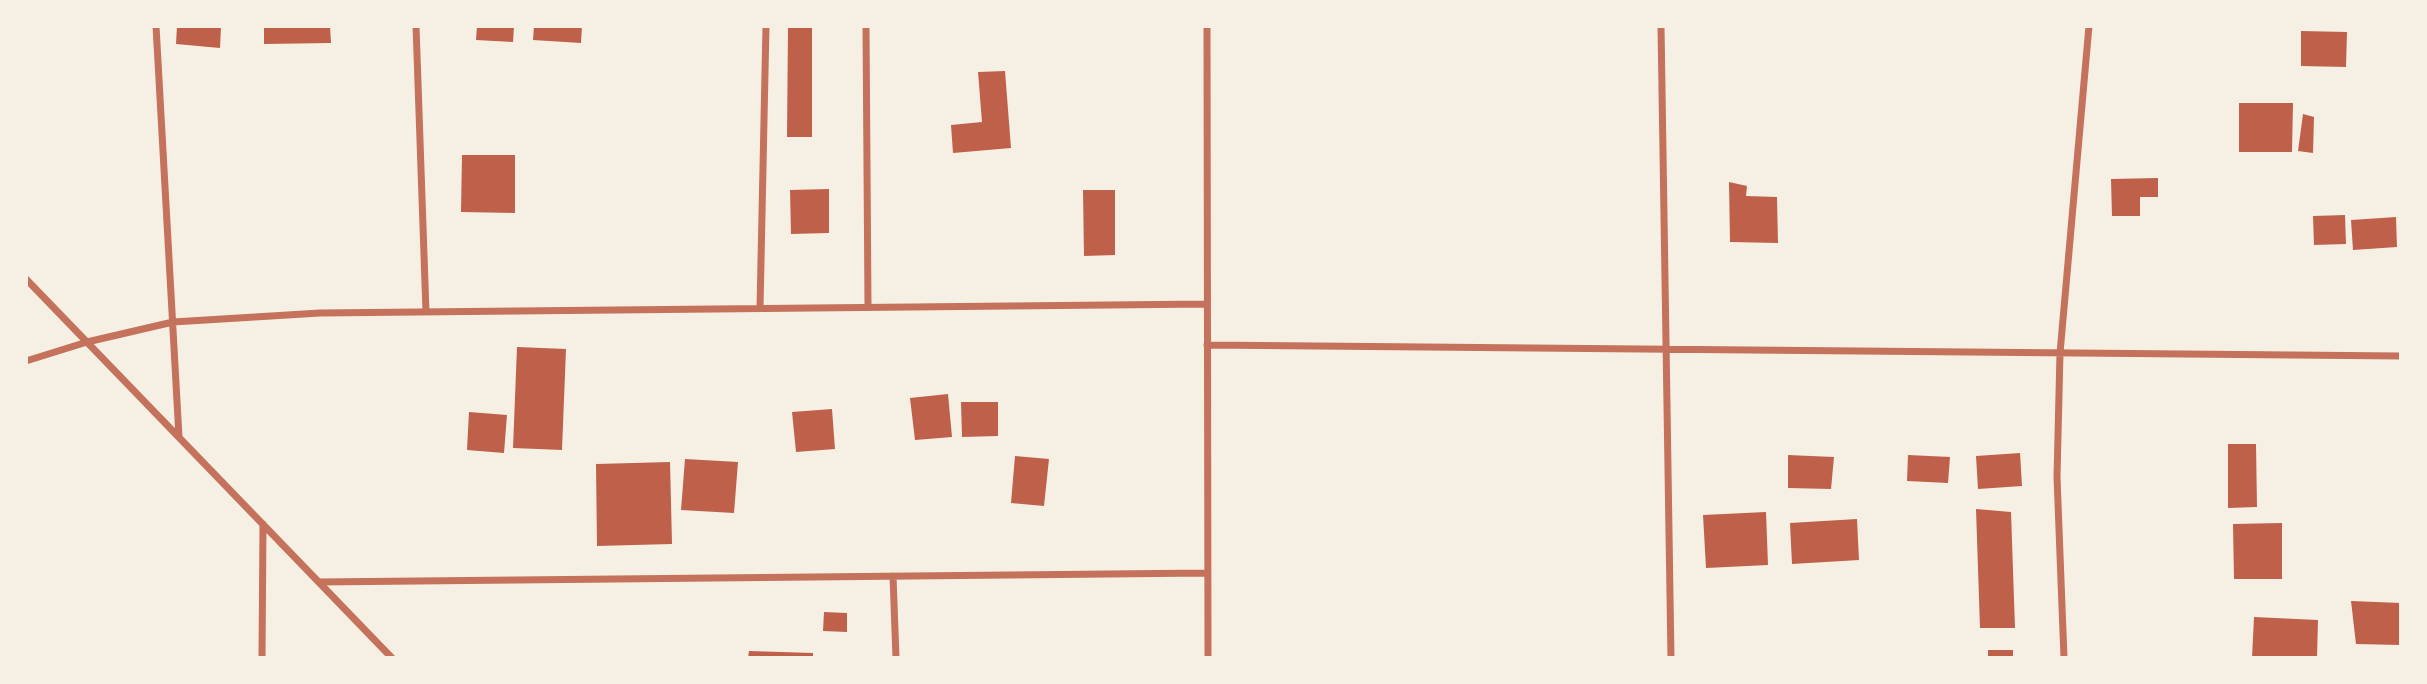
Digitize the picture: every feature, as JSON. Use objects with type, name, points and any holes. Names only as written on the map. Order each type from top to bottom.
[{"type":"street","points":[[156,26],[179,437]]},
{"type":"street","points":[[416,26],[426,312]]},
{"type":"street","points":[[760,308],[766,26]]},
{"type":"street","points":[[866,26],[868,307]]},
{"type":"street","points":[[1207,26],[1208,658]]},
{"type":"street","points":[[1661,26],[1671,658]]},
{"type":"street","points":[[2064,658],[2057,477],[2060,353],[2089,26]]},
{"type":"street","points":[[26,279],[392,658]]},
{"type":"street","points":[[26,361],[87,342],[173,321],[320,313],[1207,304]]},
{"type":"street","points":[[1207,345],[2401,356]]},
{"type":"street","points":[[262,658],[263,524]]},
{"type":"street","points":[[319,582],[1208,573]]},
{"type":"street","points":[[893,576],[895,658]]},
{"type":"building","points":[[177,26],[221,26],[220,48],[176,44]]},
{"type":"building","points":[[264,26],[330,26],[331,43],[264,44]]},
{"type":"building","points":[[477,26],[514,26],[513,42],[476,40]]},
{"type":"building","points":[[534,26],[582,26],[581,43],[533,40]]},
{"type":"building","points":[[788,26],[812,26],[812,137],[787,137]]},
{"type":"building","points":[[2301,31],[2347,32],[2346,67],[2301,66]]},
{"type":"building","points":[[1005,71],[1011,148],[953,153],[951,125],[982,122],[978,72]]},
{"type":"building","points":[[2239,103],[2293,103],[2292,152],[2239,152]]},
{"type":"building","points":[[2303,114],[2314,117],[2313,153],[2298,151]]},
{"type":"building","points":[[462,155],[515,155],[515,213],[461,212]]},
{"type":"building","points":[[2158,178],[2158,197],[2140,197],[2140,216],[2112,216],[2111,179]]},
{"type":"building","points":[[1729,182],[1747,186],[1746,196],[1777,197],[1778,243],[1730,242]]},
{"type":"building","points":[[829,189],[829,233],[791,234],[790,190]]},
{"type":"building","points":[[1083,190],[1115,190],[1115,255],[1084,256]]},
{"type":"building","points":[[2345,215],[2346,244],[2314,245],[2313,216]]},
{"type":"building","points":[[2396,217],[2397,247],[2353,250],[2351,220]]},
{"type":"building","points":[[517,347],[566,349],[562,450],[513,448]]},
{"type":"building","points":[[948,394],[952,437],[915,440],[910,398]]},
{"type":"building","points":[[961,402],[998,402],[998,436],[962,437]]},
{"type":"building","points":[[832,409],[835,449],[796,452],[792,412]]},
{"type":"building","points":[[469,412],[507,415],[504,453],[467,450]]},
{"type":"building","points":[[2228,444],[2256,444],[2257,507],[2228,508]]},
{"type":"building","points":[[2020,453],[2022,486],[1978,489],[1976,456]]},
{"type":"building","points":[[1788,455],[1834,457],[1831,489],[1788,488]]},
{"type":"building","points":[[1908,455],[1950,457],[1948,483],[1907,481]]},
{"type":"building","points":[[1015,456],[1049,459],[1044,506],[1011,503]]},
{"type":"building","points":[[685,459],[738,462],[734,513],[681,510]]},
{"type":"building","points":[[670,462],[672,544],[597,546],[596,464]]},
{"type":"building","points":[[1976,509],[2011,512],[2015,628],[1980,628]]},
{"type":"building","points":[[1766,512],[1768,565],[1706,568],[1703,515]]},
{"type":"building","points":[[1857,519],[1859,560],[1792,564],[1790,523]]},
{"type":"building","points":[[2282,523],[2282,579],[2234,579],[2233,524]]},
{"type":"building","points":[[2351,601],[2401,603],[2400,645],[2356,644]]},
{"type":"building","points":[[824,612],[847,613],[847,632],[823,631]]},
{"type":"building","points":[[2254,617],[2318,620],[2317,658],[2252,658]]},
{"type":"building","points":[[1988,650],[2013,650],[2013,658],[1988,658]]},
{"type":"building","points":[[749,651],[813,653],[813,658],[748,658]]}]
